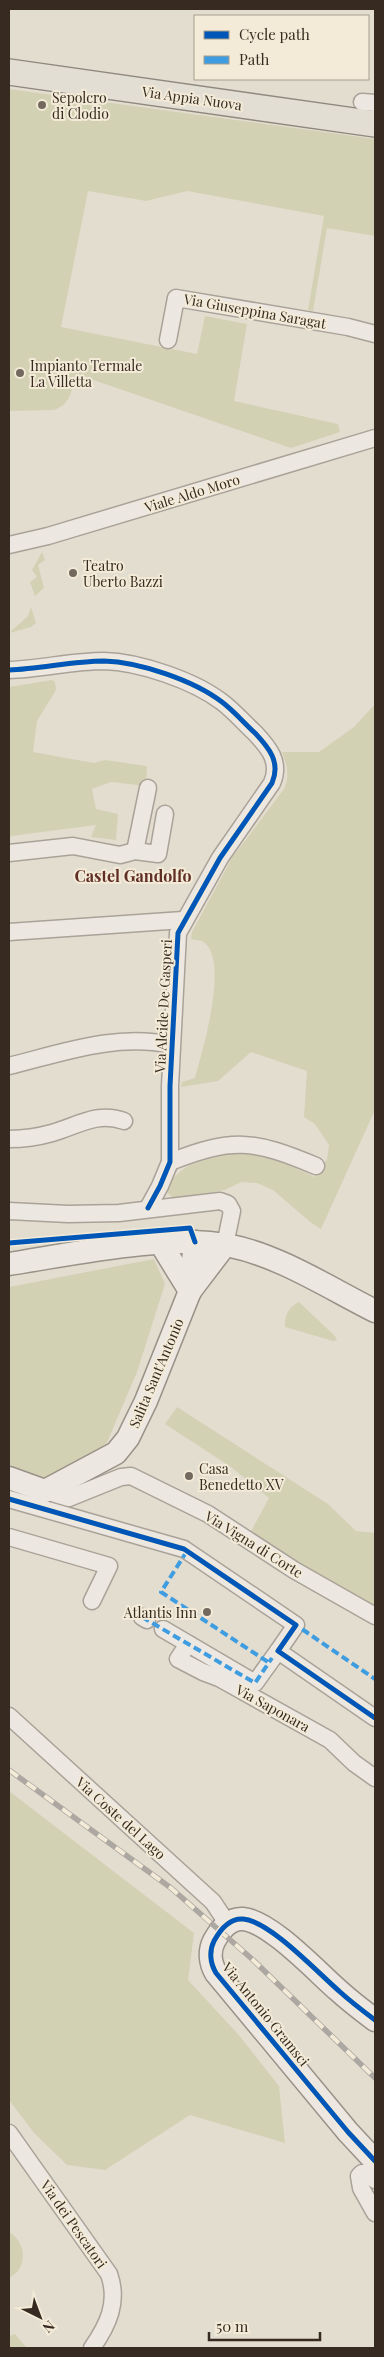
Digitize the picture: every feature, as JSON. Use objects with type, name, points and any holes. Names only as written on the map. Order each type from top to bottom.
[{"type":"main road","name":"Via Appia Nuova","points":[[9,72],[375,124]]},
{"type":"street","name":"Via Giuseppina Saragat","points":[[168,340],[176,298],[348,327],[375,334]]},
{"type":"street","name":"Viale Aldo Moro","points":[[9,546],[375,438]]},
{"type":"street","name":"Via Alcide De Gasperi","points":[[9,670],[104,661],[157,671],[221,701],[268,747],[276,767],[272,783],[237,831],[183,920],[176,941],[171,1045],[170,1162],[148,1208]]},
{"type":"street","points":[[135,852],[148,788]]},
{"type":"street","points":[[9,852],[73,846],[120,854],[135,852],[158,854],[165,814]]},
{"type":"street","points":[[9,932],[183,920]]},
{"type":"street","points":[[9,1066],[119,1041],[148,1041],[171,1045]]},
{"type":"street","points":[[9,1138],[42,1136],[102,1117],[116,1118],[124,1121]]},
{"type":"street","points":[[170,1162],[213,1148],[246,1144],[280,1152],[316,1166]]},
{"type":"street","points":[[9,1211],[100,1214],[212,1201],[224,1202],[231,1207],[232,1211],[225,1245]]},
{"type":"street","points":[[9,1264],[128,1246],[194,1242],[225,1245],[276,1262],[375,1311]]},
{"type":"street","name":"Salita Sant'Antonio","points":[[190,1291],[194,1242]]},
{"type":"street","points":[[162,1244],[190,1291]]},
{"type":"street","name":"Salita Sant'Antonio","points":[[45,1492],[116,1454],[128,1438],[146,1401],[190,1291],[225,1245]]},
{"type":"street","name":"Via Vigna di Corte","points":[[45,1492],[69,1498],[121,1477],[131,1476],[208,1514],[294,1570],[375,1616]]},
{"type":"street","points":[[9,1478],[45,1492]]},
{"type":"street","points":[[9,1499],[187,1551],[296,1625],[255,1683],[163,1629]]},
{"type":"street","points":[[9,1537],[109,1566],[92,1601]]},
{"type":"street","name":"Via Saponara","points":[[188,1644],[178,1659],[227,1682],[330,1740],[354,1763],[375,1778]]},
{"type":"street","points":[[278,1651],[373,1717]]},
{"type":"street","name":"Via Coste del Lago","points":[[9,1716],[213,1902],[227,1923]]},
{"type":"street","points":[[227,1923],[238,1919],[248,1920],[271,1933],[375,2020]]},
{"type":"street","name":"Via Antonio Gramsci","points":[[227,1923],[213,1944],[211,1962],[216,1973],[348,2132],[375,2161]]},
{"type":"street","name":"Via dei Pescatori","points":[[9,2133],[109,2274],[113,2290],[111,2314],[105,2329],[92,2348]]},
{"type":"street","points":[[375,2180],[367,2173],[362,2173],[359,2176],[361,2188],[375,2213]]},
{"type":"green space","points":[[9,89],[375,139],[375,236],[327,228],[313,311],[308,310],[324,216],[187,191],[146,201],[88,191],[61,327],[197,354],[205,316],[247,324],[234,401],[338,424],[340,432],[291,448],[76,374],[68,400],[60,407],[54,410],[9,411]]},
{"type":"green space","points":[[42,552],[45,560],[38,565],[44,588],[35,596],[30,582],[37,577],[32,570]]},
{"type":"green space","points":[[31,607],[36,623],[31,627],[9,633],[28,616]]},
{"type":"green space","points":[[52,680],[55,682],[56,690],[37,721],[33,752],[94,763],[105,760],[147,766],[146,786],[111,782],[92,789],[96,809],[118,814],[116,840],[91,837],[96,825],[11,836],[9,842],[9,687]]},
{"type":"green space","points":[[375,704],[375,1110],[321,1229],[310,1222],[273,1190],[257,1183],[241,1182],[225,1190],[174,1199],[167,1192],[168,1185],[172,1180],[188,1166],[211,1158],[233,1153],[265,1156],[315,1177],[327,1159],[329,1145],[315,1124],[304,1117],[307,1071],[251,1052],[218,1081],[181,1087],[182,1082],[195,1078],[208,1027],[214,985],[214,966],[210,950],[202,941],[191,939],[192,932],[232,858],[284,789],[287,771],[282,752],[319,752],[354,727]]},
{"type":"green space","points":[[154,1259],[165,1284],[137,1372],[103,1452],[43,1485],[9,1472],[9,1287]]},
{"type":"green space","points":[[299,1302],[337,1340],[333,1341],[285,1327],[285,1319],[288,1312],[292,1306]]},
{"type":"green space","points":[[177,1407],[328,1504],[356,1531],[375,1533],[375,1606],[249,1535],[269,1498],[231,1467],[165,1424]]},
{"type":"green space","points":[[9,1791],[194,1933],[188,1980],[238,2034],[279,2086],[285,2143],[190,2115],[105,2170],[67,2165],[34,2133],[9,2100]]},
{"type":"green space","points":[[9,2232],[19,2242],[23,2255],[20,2268],[9,2278]]},
{"type":"green space","points":[[15,2334],[27,2348],[9,2348],[9,2336]]},
{"type":"railway","points":[[9,1770],[171,1888],[252,1959],[375,2078]]},
{"type":"marked path","points":[[187,1551],[161,1592],[268,1662]]},
{"type":"marked path","points":[[142,1617],[255,1683],[272,1658]]},
{"type":"marked path","points":[[294,1629],[296,1625],[375,1679]]},
{"type":"cycle path","points":[[9,670],[104,661],[133,665],[165,674],[196,686],[235,713],[269,750],[274,762],[275,768],[272,783],[220,858],[178,933],[170,1086],[170,1162],[148,1208]]},
{"type":"cycle path","points":[[9,1243],[190,1228],[195,1242]]},
{"type":"cycle path","points":[[9,1499],[184,1549],[296,1625],[278,1651],[375,1718]]},
{"type":"cycle path","points":[[375,2020],[343,1995],[280,1938],[254,1922],[243,1919],[233,1920],[222,1929],[214,1941],[211,1957],[216,1973],[348,2132],[375,2161]]},
{"type":"place","name":"Sepolcro di Clodio","points":[[42,105]]},
{"type":"place","name":"Impianto Termale La Villetta","points":[[20,373]]},
{"type":"place","name":"Teatro Uberto Bazzi","points":[[73,573]]},
{"type":"place","name":"Casa Benedetto XV","points":[[189,1476]]},
{"type":"place","name":"Atlantis Inn","points":[[207,1612]]},
{"type":"district","name":"Castel Gandolfo","points":[[133,875]]}]
